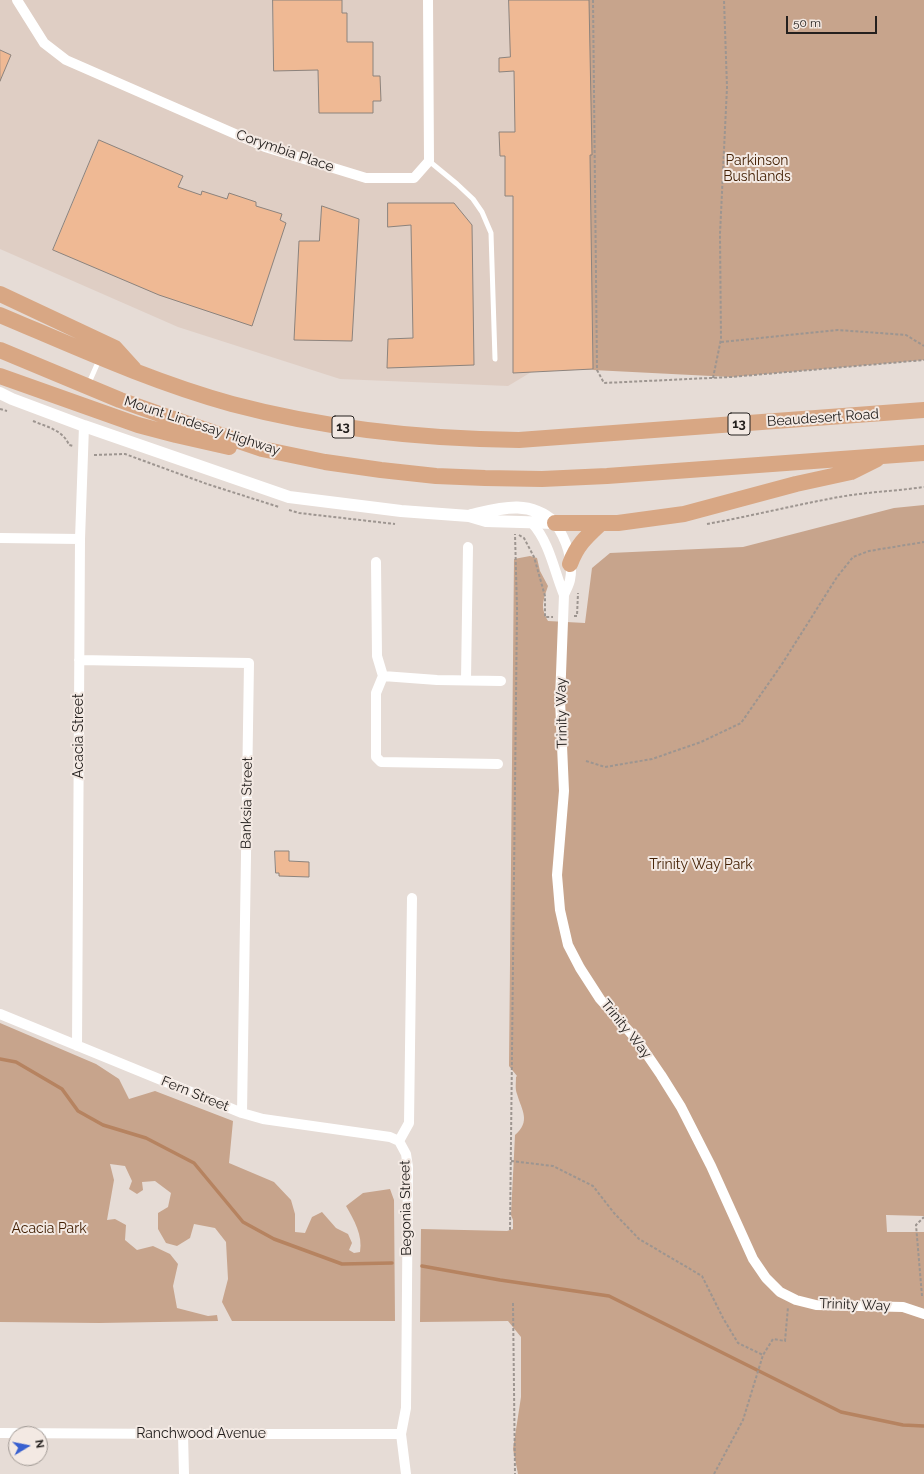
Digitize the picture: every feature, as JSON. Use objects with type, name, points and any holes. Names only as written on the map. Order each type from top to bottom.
[{"type":"highway","points":[[0,294],[115,348],[138,373]]},
{"type":"highway","name":"13","points":[[0,315],[138,373]]},
{"type":"highway","name":"Mount Lindesay Highway","points":[[0,350],[165,416],[262,449],[325,462],[381,470],[436,476],[557,478],[882,456]]},
{"type":"highway","name":"Beaudesert Road","points":[[138,373],[231,404],[326,425],[417,436],[463,439],[519,440],[555,438],[924,410]]},
{"type":"highway","points":[[0,376],[100,412],[176,436],[237,449],[262,449]]},
{"type":"highway","points":[[554,523],[600,524],[660,518],[697,511],[796,484],[851,472],[882,456],[924,453]]},
{"type":"highway","points":[[570,564],[575,551],[585,538],[600,524]]},
{"type":"street","name":"Corymbia Place","points":[[17,0],[44,43],[66,60],[265,147],[366,178],[414,178],[429,161]]},
{"type":"street","points":[[428,0],[429,161]]},
{"type":"street","points":[[0,393],[6,399],[289,497],[401,512],[469,516],[486,521],[554,523]]},
{"type":"street","name":"Acacia Street","points":[[77,1046],[80,539],[84,426]]},
{"type":"street","points":[[469,516],[516,507],[534,510],[554,523]]},
{"type":"street","name":"Trinity Way","points":[[532,523],[540,532],[546,545],[564,595]]},
{"type":"street","name":"Trinity Way","points":[[554,523],[565,540],[570,564],[570,580],[564,595],[563,617],[560,700],[564,791],[557,875],[560,910],[568,945],[580,968],[600,999],[637,1040],[681,1108],[712,1166],[753,1259],[766,1278],[780,1292],[796,1300],[816,1305],[902,1307],[924,1314]]},
{"type":"street","points":[[0,538],[80,539]]},
{"type":"street","points":[[466,680],[468,547]]},
{"type":"street","points":[[376,562],[377,656],[383,676],[376,694],[376,757],[381,762],[498,764]]},
{"type":"street","name":"Banksia Street","points":[[79,660],[249,663],[242,1113]]},
{"type":"street","points":[[383,676],[500,681]]},
{"type":"street","name":"Begonia Street","points":[[406,1474],[401,1434],[406,1408],[408,1167],[406,1154],[399,1141],[409,1123],[412,898]]},
{"type":"street","name":"Fern Street","points":[[0,1014],[242,1113],[263,1119],[390,1137],[399,1141]]},
{"type":"street","name":"Ranchwood Avenue","points":[[0,1433],[401,1434]]},
{"type":"street","points":[[183,1434],[184,1474]]},
{"type":"lane","points":[[429,161],[473,199],[482,212],[491,233],[495,359]]},
{"type":"lane","points":[[87,386],[100,357]]},
{"type":"path","points":[[593,0],[597,370],[604,383],[713,378],[924,360]]},
{"type":"path","points":[[713,378],[721,342],[720,234],[727,87],[724,0]]},
{"type":"path","points":[[721,342],[838,330],[906,335],[924,346]]},
{"type":"path","points":[[703,524],[748,517],[840,497],[924,487]]},
{"type":"path","points":[[380,522],[396,524]]},
{"type":"path","points":[[510,1230],[517,609],[515,533],[524,538],[534,557],[545,596],[545,617],[577,616],[578,592]]},
{"type":"path","points":[[586,761],[605,767],[652,759],[701,742],[741,723],[782,664],[837,577],[853,557],[869,551],[924,542]]},
{"type":"path","points":[[511,1161],[553,1166],[593,1186],[614,1213],[639,1238],[702,1276],[722,1318],[738,1343],[763,1355]]},
{"type":"path","points":[[922,1296],[916,1225],[924,1217]]},
{"type":"path","points":[[714,1474],[743,1420],[763,1355],[773,1339],[786,1341],[789,1296]]},
{"type":"path","points":[[513,1303],[515,1474]]},
{"type":"shaded area","points":[[0,0],[587,0],[593,370],[538,368],[508,386],[340,379],[178,327],[0,249]]},
{"type":"green space","name":"Parkinson Bushlands","points":[[587,0],[924,0],[924,360],[731,377],[593,370]]},
{"type":"green space","name":"Trinity Way Park","points":[[924,505],[924,1216],[886,1215],[887,1232],[924,1232],[924,1474],[518,1474],[513,1449],[521,1397],[521,1337],[508,1321],[420,1322],[421,1229],[507,1231],[513,1229],[513,1220],[511,1215],[515,1135],[523,1125],[524,1120],[523,1111],[516,1090],[517,1076],[509,1066],[514,559],[530,556],[537,558],[540,571],[548,586],[543,608],[548,621],[585,623],[592,568],[610,553],[743,547],[894,508]]},
{"type":"green space","name":"Acacia Park","points":[[0,1023],[96,1064],[119,1079],[129,1099],[155,1091],[233,1121],[229,1163],[274,1182],[291,1200],[295,1214],[295,1232],[305,1233],[312,1217],[322,1212],[336,1228],[348,1234],[352,1243],[349,1250],[354,1253],[360,1252],[361,1246],[359,1234],[355,1222],[346,1206],[363,1193],[390,1189],[394,1200],[395,1321],[232,1321],[222,1302],[228,1279],[226,1242],[215,1228],[194,1224],[190,1238],[177,1246],[166,1243],[158,1229],[158,1213],[168,1207],[171,1193],[155,1181],[142,1182],[143,1190],[137,1194],[129,1189],[132,1181],[125,1166],[110,1164],[114,1180],[107,1220],[115,1219],[126,1225],[125,1240],[137,1250],[153,1246],[170,1254],[178,1264],[173,1286],[177,1308],[208,1316],[217,1315],[218,1321],[99,1323],[0,1322]]},
{"type":"building","points":[[273,0],[342,0],[342,13],[347,13],[347,42],[373,42],[373,76],[380,76],[381,101],[373,101],[373,113],[319,113],[318,70],[274,71]]},
{"type":"building","points":[[509,0],[589,0],[592,155],[590,155],[593,369],[513,373],[513,196],[505,196],[505,156],[500,156],[499,132],[515,132],[514,71],[499,72],[499,58],[510,57]]},
{"type":"building","points":[[0,50],[11,55],[0,81]]},
{"type":"building","points":[[99,140],[183,176],[178,187],[201,195],[202,191],[227,199],[229,193],[256,202],[256,206],[282,214],[280,220],[286,223],[252,326],[159,295],[53,250]]},
{"type":"building","points":[[388,203],[454,203],[472,225],[474,365],[387,368],[388,339],[413,338],[411,225],[388,227]]},
{"type":"building","points":[[322,206],[359,219],[352,341],[294,340],[299,241],[319,241]]},
{"type":"building","points":[[275,851],[289,851],[289,861],[309,862],[309,877],[279,876],[279,873],[276,873]]},
{"type":"waterway","points":[[0,1059],[16,1062],[62,1089],[78,1111],[103,1125],[146,1138],[194,1163],[243,1222],[274,1239],[342,1264],[392,1263]]},
{"type":"waterway","points":[[422,1266],[500,1280],[609,1296],[841,1412],[903,1425],[924,1426]]}]
